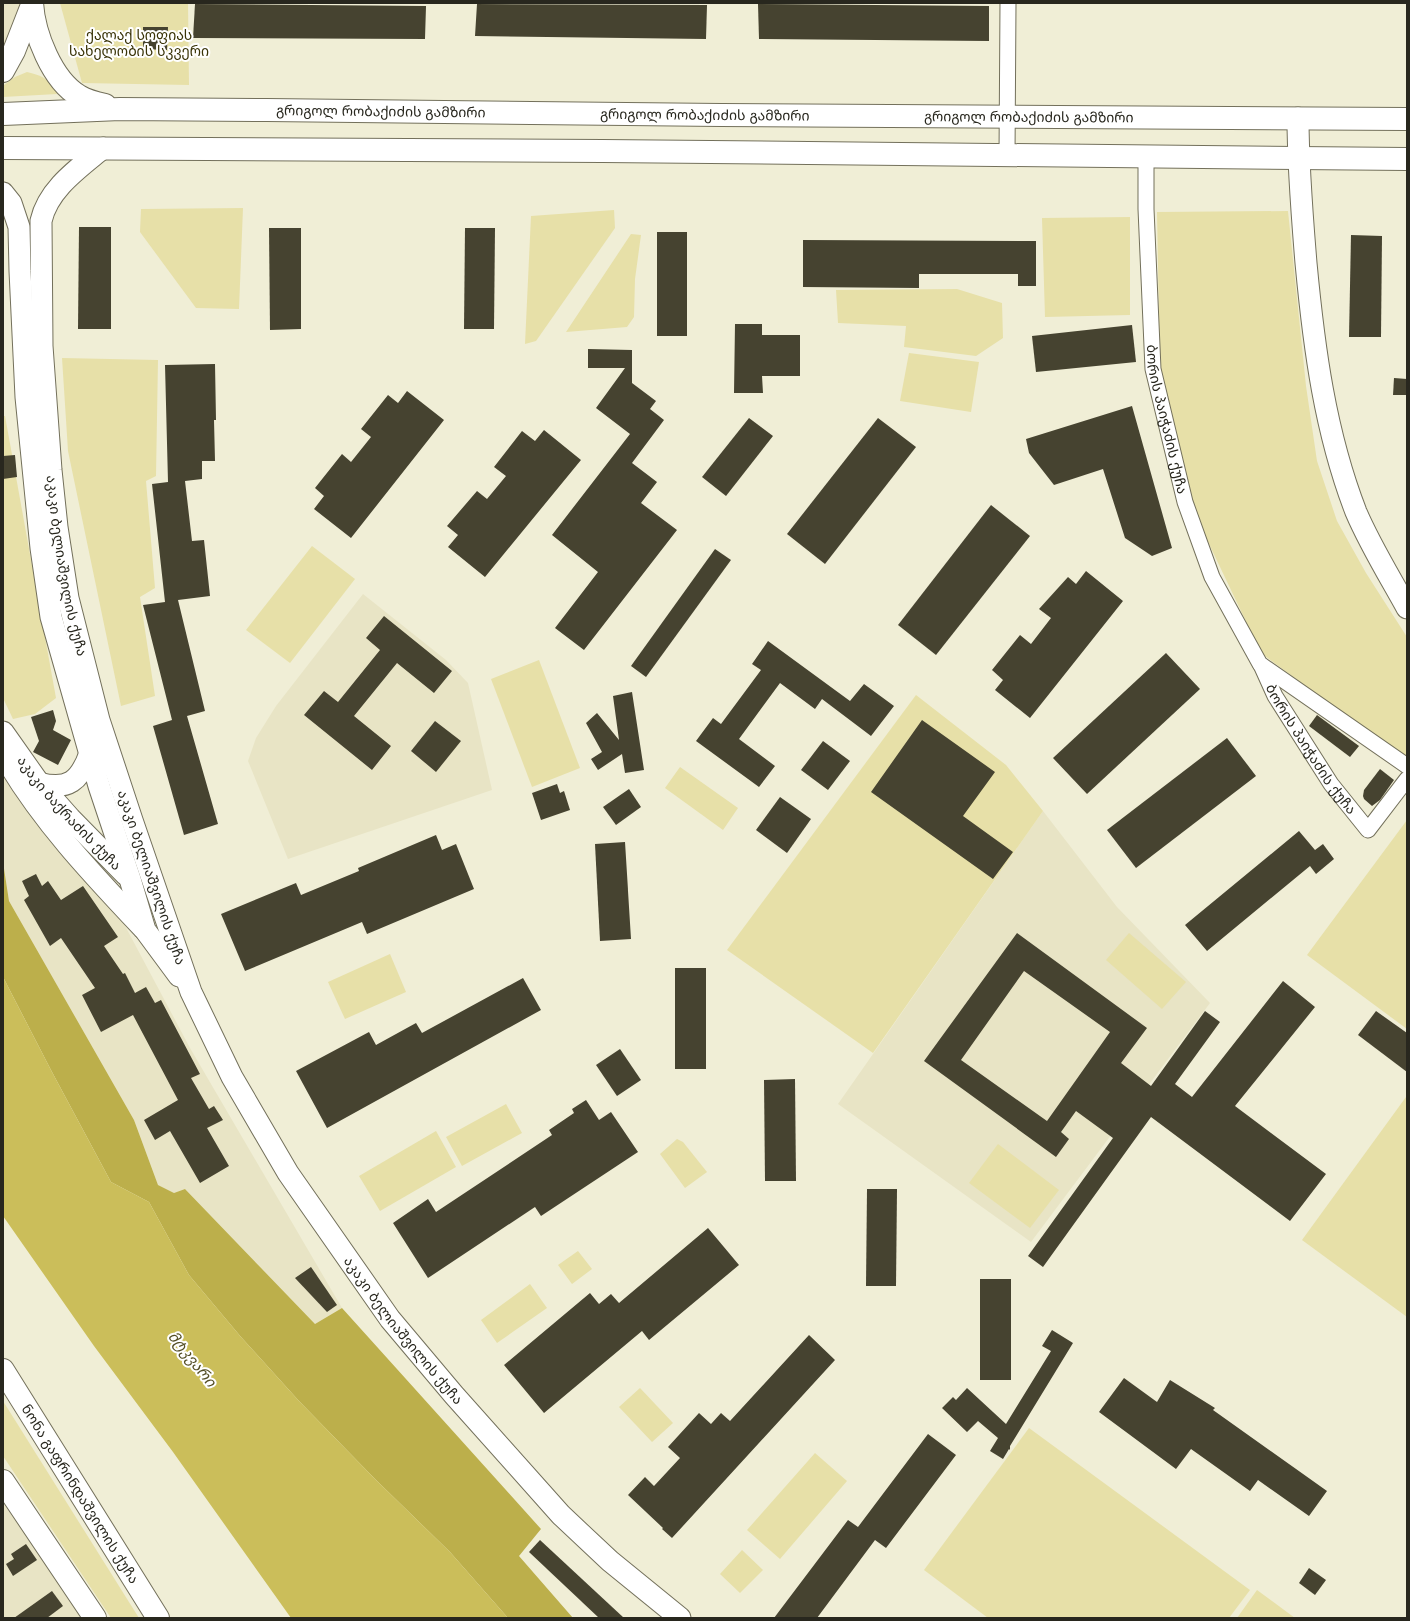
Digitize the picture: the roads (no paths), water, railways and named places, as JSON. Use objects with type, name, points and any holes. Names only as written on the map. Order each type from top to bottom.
[{"type":"main road","points":[[3,71],[14,51],[32,4]]},
{"type":"main road","points":[[32,4],[48,59],[59,77],[80,97],[94,103],[120,109]]},
{"type":"main road","name":"გრიგოლ რობაქიძის გამზირი","points":[[3,114],[120,109],[1407,119]]},
{"type":"main road","points":[[1298,118],[1298,158],[1311,314],[1318,365],[1338,460],[1357,513],[1376,552],[1407,608]]},
{"type":"main road","points":[[3,148],[604,151],[1407,159]]},
{"type":"main road","name":"აკაკი ბელიაშვილის ქუჩა","points":[[103,148],[64,182],[46,205],[41,221],[42,346],[49,447],[57,527],[68,598],[99,720],[191,992],[232,1077],[288,1173],[390,1318],[454,1395],[561,1515],[610,1561],[680,1618]]},
{"type":"main road","name":"აკაკი ბელიაშვილის ქუჩა","points":[[3,193],[10,203],[19,227],[26,397],[41,548],[51,617],[90,754],[145,930],[191,992]]},
{"type":"main road","name":"აკაკი ბაქრაძის ქუჩა","points":[[3,732],[38,783],[130,880],[160,904]]},
{"type":"main road","name":"აკაკი ბაქრაძის ქუჩა","points":[[3,754],[31,798],[52,827],[99,881],[145,930]]},
{"type":"main road","points":[[38,783],[51,786],[72,782],[86,765],[90,754]]},
{"type":"main road","name":"ნონა გაფრინდაშვილის ქუჩა","points":[[3,1370],[158,1618]]},
{"type":"main road","points":[[3,1481],[95,1618]]},
{"type":"street","points":[[1007,156],[1008,3]]},
{"type":"street","name":"ბორის პაიჭაძის ქუჩა","points":[[1146,157],[1146,209],[1153,369],[1185,502],[1209,570],[1260,664],[1275,696],[1331,784],[1368,830],[1407,779]]},
{"type":"street","name":"ბორის პაიჭაძის ქუჩა","points":[[1260,664],[1407,766]]},
{"type":"water","name":"მტკვარი","points":[[3,977],[111,1182],[149,1202],[189,1275],[241,1337],[299,1401],[375,1479],[450,1552],[508,1618],[291,1618],[173,1452],[94,1346],[3,1216]]},
{"type":"park label","name":"ქალაქ სოფიას სახელობის სკვერი","points":[[139,44]]}]
